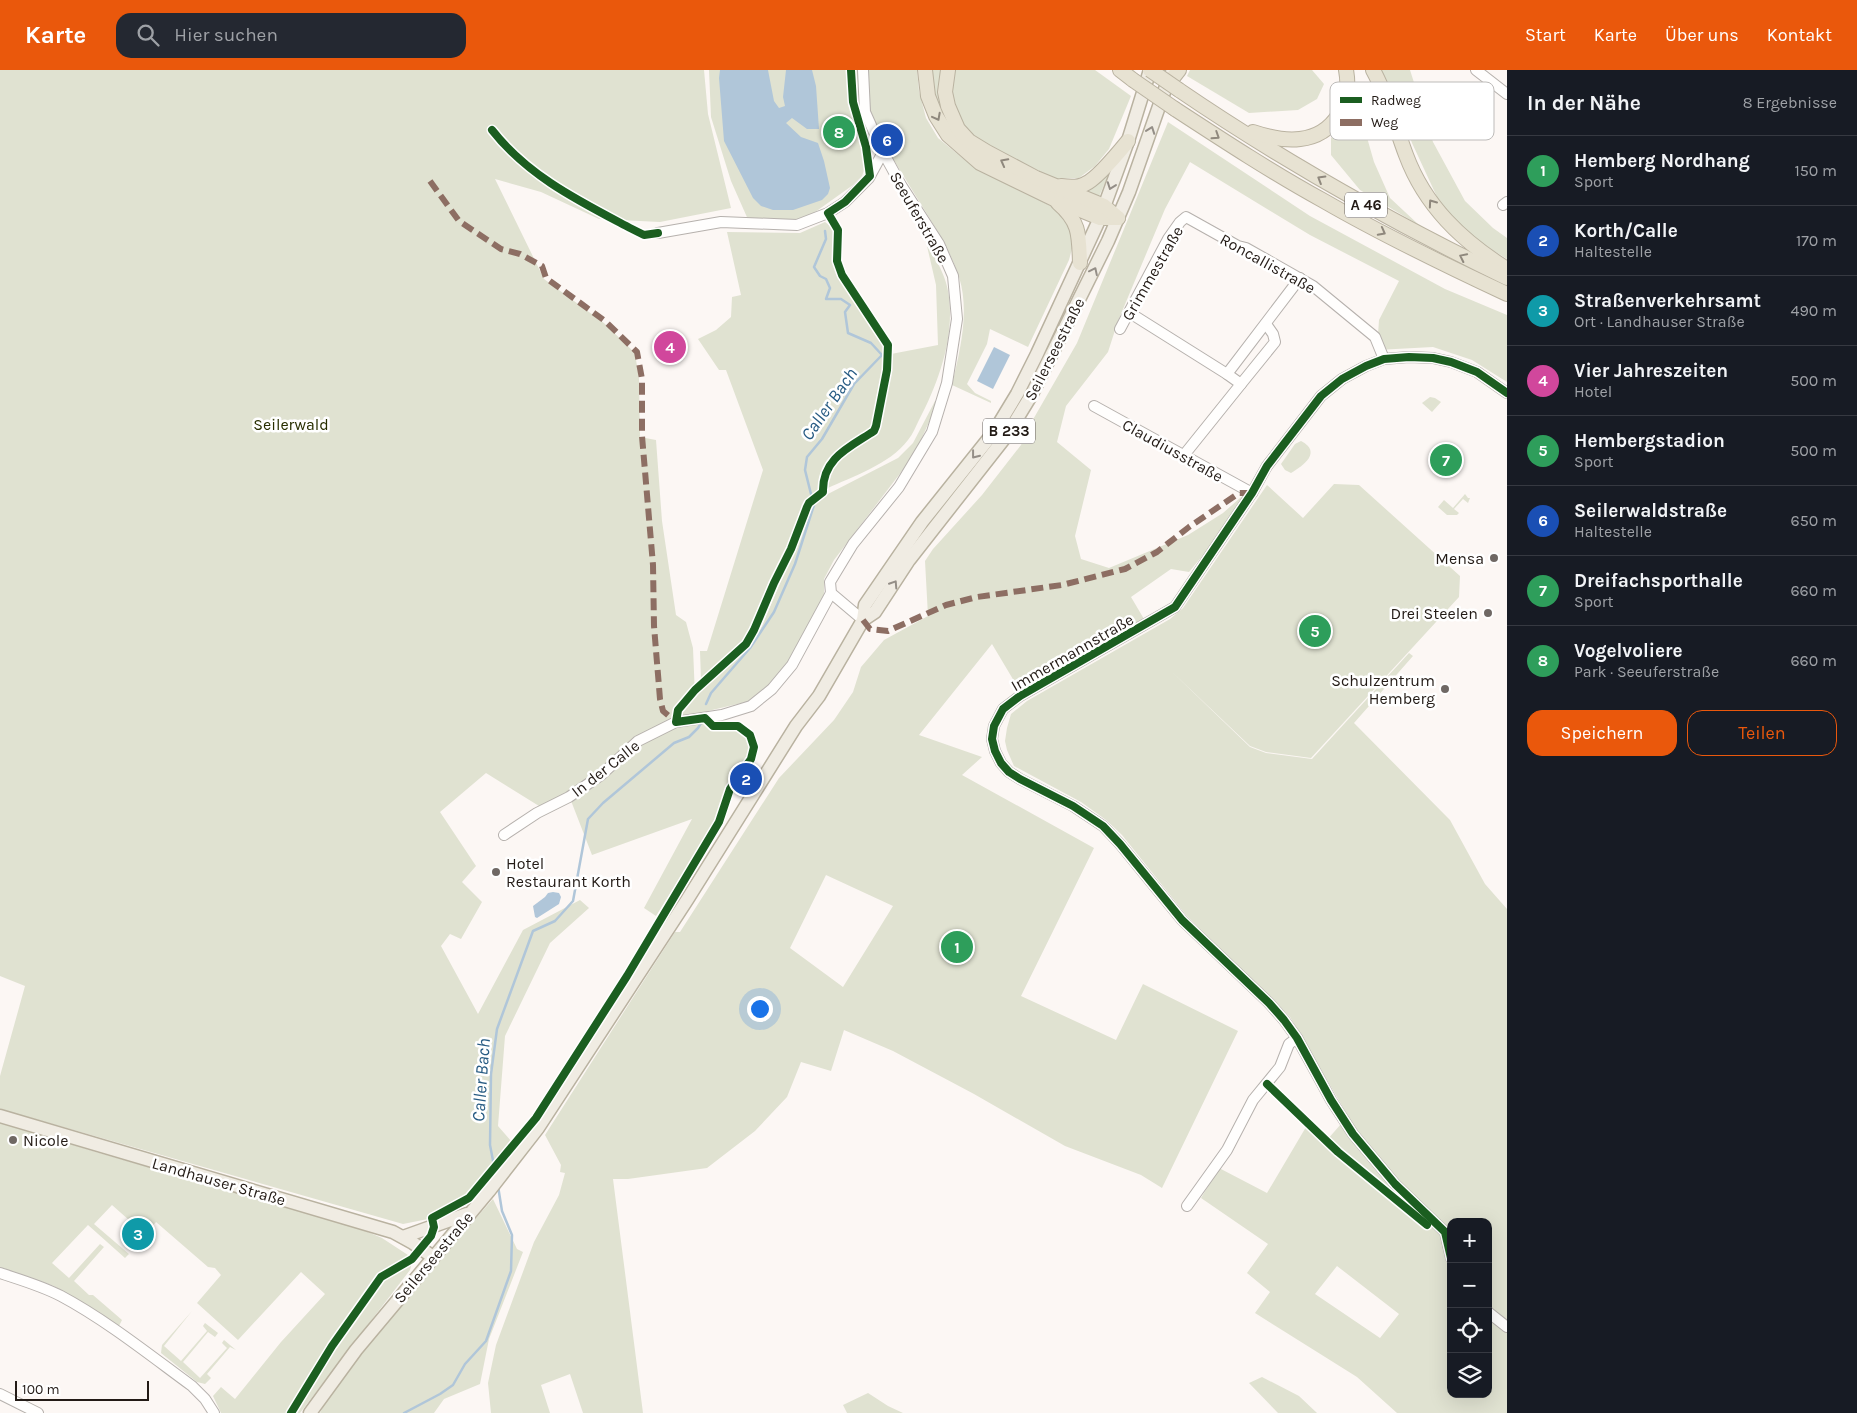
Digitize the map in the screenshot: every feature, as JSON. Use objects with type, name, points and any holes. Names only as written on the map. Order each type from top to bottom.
[{"type":"highway","points":[[925,70],[928,96],[936,116],[948,135],[980,163],[1054,199],[1118,218]]},
{"type":"highway","points":[[948,70],[945,92],[948,106],[958,129],[969,141],[1102,212]]},
{"type":"highway","name":"A 46","points":[[1120,70],[1242,153],[1324,201],[1392,238],[1507,294]]},
{"type":"highway","name":"A 46","points":[[1150,70],[1173,81],[1229,125],[1397,223],[1507,278]]},
{"type":"highway","points":[[1173,81],[1179,70]]},
{"type":"highway","points":[[1373,70],[1379,82]]},
{"type":"highway","points":[[1229,125],[1287,140],[1312,136],[1330,125]]},
{"type":"highway","points":[[1401,140],[1406,156],[1429,201],[1447,223],[1464,240],[1507,269]]},
{"type":"highway","points":[[1048,183],[1070,188],[1085,184],[1104,168],[1128,141]]},
{"type":"highway","points":[[1054,199],[1069,212],[1075,221],[1079,234],[1080,263]]},
{"type":"main road","name":"Seilerseestraße","points":[[310,1413],[356,1350],[510,1164],[562,1093],[796,726],[819,696],[862,620],[865,605],[922,522],[994,432],[1037,354],[1102,212],[1128,141],[1150,70]]},
{"type":"main road","name":"Seilerseestraße","points":[[862,620],[875,612],[909,560],[1012,427],[1036,386],[1084,292],[1118,218],[1173,81]]},
{"type":"main road","name":"Landhauser Straße","points":[[0,1116],[393,1232],[433,1257]]},
{"type":"main road","points":[[403,1237],[469,1213]]},
{"type":"street","name":"Seeuferstraße","points":[[831,593],[830,582],[853,544],[899,487],[932,432],[947,383],[957,319],[953,276],[943,252],[901,185],[883,152],[865,112],[863,70]]},
{"type":"street","points":[[1476,70],[1492,82]]},
{"type":"street","points":[[1494,84],[1507,94]]},
{"type":"street","points":[[658,233],[721,222],[797,225],[828,213],[845,202],[869,178],[883,152]]},
{"type":"street","name":"Roncallistraße","points":[[1186,218],[1313,286],[1375,337],[1384,359]]},
{"type":"street","name":"Grimmestraße","points":[[1120,329],[1168,239],[1180,222],[1186,218]]},
{"type":"street","points":[[1228,374],[1300,278]]},
{"type":"street","points":[[1130,313],[1241,384]]},
{"type":"street","points":[[1184,455],[1275,342],[1273,334],[1266,324]]},
{"type":"street","name":"Immermannstraße","points":[[1447,1241],[1445,1232],[1394,1184],[1353,1134],[1331,1100],[1297,1038],[1269,1003],[1182,920],[1112,835],[1081,810],[1009,772],[995,751],[992,739],[994,726],[1003,710],[1020,696],[1176,607],[1252,493],[1267,466],[1321,396],[1342,379],[1384,359],[1433,358],[1451,362],[1477,372],[1507,393]]},
{"type":"street","name":"Claudiusstraße","points":[[1094,406],[1252,493]]},
{"type":"street","points":[[831,593],[862,620]]},
{"type":"street","name":"In der Calle","points":[[504,835],[537,813],[569,797],[601,775],[638,741],[676,722],[722,715],[751,706],[772,689],[792,665],[831,593]]},
{"type":"street","points":[[1187,1206],[1227,1150],[1253,1100],[1280,1067],[1289,1044],[1297,1038]]},
{"type":"street","points":[[0,1273],[63,1297],[99,1320],[192,1386],[205,1399],[214,1413]]},
{"type":"street","points":[[1492,1315],[1507,1327]]},
{"type":"street","points":[[0,1394],[38,1413]]},
{"type":"green space","name":"Seilerwald","points":[[0,70],[704,70],[708,114],[731,208],[660,222],[599,219],[541,192],[495,179],[544,279],[604,323],[635,353],[639,379],[640,437],[656,440],[662,521],[676,615],[686,622],[693,648],[695,696],[725,666],[748,647],[762,626],[787,566],[778,563],[744,641],[701,679],[700,651],[707,651],[763,470],[726,370],[719,370],[698,339],[716,330],[731,317],[732,297],[741,295],[727,232],[800,233],[825,222],[834,229],[834,262],[843,285],[885,346],[885,368],[875,425],[873,429],[858,437],[829,461],[824,471],[820,490],[824,496],[898,458],[913,443],[935,401],[938,402],[920,442],[905,467],[834,560],[824,579],[824,596],[789,662],[769,686],[750,701],[708,711],[705,723],[714,729],[736,729],[743,732],[751,741],[751,753],[727,788],[716,820],[656,916],[644,908],[692,819],[592,855],[568,793],[539,806],[486,773],[440,812],[476,866],[462,882],[482,902],[461,939],[450,934],[441,946],[478,1014],[523,930],[580,900],[589,908],[550,943],[505,1036],[498,1126],[512,1142],[467,1196],[433,1218],[403,1224],[0,1109],[0,1076],[25,986],[0,976]]},
{"type":"green space","points":[[709,70],[859,70],[862,146],[866,165],[862,176],[853,185],[797,225],[750,224],[731,181],[711,117]]},
{"type":"green space","points":[[866,70],[917,70],[919,91],[926,118],[938,138],[976,169],[1059,211],[1071,225],[1074,241],[1069,260],[1028,347],[990,329],[987,344],[967,384],[975,393],[991,401],[991,403],[952,385],[963,331],[964,304],[958,273],[947,248],[934,255],[947,286],[950,324],[944,357],[933,390],[911,435],[900,449],[870,469],[826,489],[824,486],[826,479],[837,460],[853,444],[873,433],[878,426],[891,354],[938,345],[936,285],[927,246],[934,249],[946,245],[890,154],[870,110]]},
{"type":"green space","points":[[929,70],[943,70],[949,125],[937,112]]},
{"type":"green space","points":[[955,70],[1095,70],[1131,96],[1109,149],[1095,166],[1079,178],[1055,179],[975,139],[961,123],[952,106],[951,89]]},
{"type":"green space","points":[[1190,70],[1312,70],[1324,84],[1317,99],[1298,110],[1249,113],[1187,76]]},
{"type":"green space","points":[[1381,70],[1410,70],[1414,82],[1388,82]]},
{"type":"green space","points":[[1168,122],[1310,216],[1445,289],[1507,315],[1507,382],[1472,360],[1433,347],[1377,350],[1379,320],[1399,281],[1310,235],[1190,162],[1165,209],[1118,321],[1108,352],[1066,406],[1057,442],[1091,470],[1075,536],[1081,559],[1109,568],[1188,535],[1223,513],[1248,491],[1232,520],[1189,572],[1171,569],[1131,597],[1144,619],[1017,686],[992,644],[919,735],[982,757],[962,775],[1094,848],[1021,996],[1116,1040],[1143,984],[1238,1031],[1162,1188],[1141,1175],[1065,1146],[974,1094],[893,1051],[844,1030],[831,1071],[801,1062],[787,1097],[755,1131],[707,1168],[628,1179],[613,1179],[643,1413],[583,1413],[570,1374],[541,1385],[550,1413],[491,1413],[488,1383],[496,1345],[534,1242],[559,1195],[565,1173],[560,1172],[561,1165],[545,1135],[675,932],[680,932],[779,778],[834,720],[853,692],[861,667],[884,640],[928,616],[925,561],[933,549],[982,495],[1021,445],[1031,423],[1077,343]],"holes":[[[826,875],[893,906],[843,987],[790,948]]]},
{"type":"green space","points":[[1331,140],[1368,140],[1374,162],[1390,198],[1419,225],[1360,190],[1331,155]]},
{"type":"green space","points":[[1411,140],[1432,140],[1465,201],[1493,228],[1507,238],[1507,259],[1486,246],[1444,212]]},
{"type":"green space","points":[[1110,171],[1098,199],[1081,191]]},
{"type":"green space","points":[[1430,397],[1441,402],[1432,412],[1422,403]]},
{"type":"green space","points":[[1301,441],[1310,450],[1309,458],[1291,473],[1285,470],[1281,464],[1295,444]]},
{"type":"green space","points":[[1334,484],[1359,485],[1460,576],[1459,597],[1311,758],[1266,752],[1250,746],[1169,669],[1250,747],[1266,753],[1312,759],[1409,653],[1413,656],[1354,723],[1450,820],[1485,884],[1507,909],[1507,1413],[1397,1413],[1357,1377],[1255,1313],[1270,1292],[1247,1273],[1268,1244],[1201,1198],[1219,1168],[1267,1193],[1306,1127],[1342,1159],[1327,1140],[1348,1116],[1290,1017],[1186,915],[1122,835],[1106,820],[1081,802],[1014,766],[1007,750],[1005,741],[1011,714],[1027,701],[1170,619],[1183,608],[1267,485],[1303,518]],"holes":[[[1337,1266],[1399,1314],[1380,1338],[1315,1294]]]},
{"type":"green space","points":[[1465,494],[1470,498],[1468,503],[1463,499],[1454,509],[1459,513],[1457,515],[1447,515],[1438,507],[1444,500],[1453,508]]},
{"type":"green space","points":[[0,1122],[96,1152],[356,1227],[382,1238],[411,1257],[381,1274],[383,1278],[412,1263],[410,1270],[300,1413],[221,1413],[213,1396],[221,1387],[235,1399],[281,1342],[325,1294],[301,1272],[238,1340],[197,1303],[221,1275],[215,1268],[208,1267],[156,1222],[152,1227],[145,1221],[138,1228],[112,1205],[94,1224],[129,1254],[125,1258],[88,1225],[52,1263],[69,1278],[100,1244],[104,1247],[74,1281],[122,1320],[119,1326],[54,1286],[0,1267]]},
{"type":"green space","points":[[493,1199],[517,1249],[523,1252],[489,1339],[480,1384],[444,1399],[434,1413],[320,1413],[329,1395],[410,1292]]},
{"type":"green space","points":[[192,1311],[164,1346],[181,1361],[207,1331],[203,1326],[205,1323],[218,1333],[215,1337],[208,1332],[183,1362],[200,1378],[227,1348],[222,1343],[224,1340],[236,1350],[230,1347],[207,1374],[211,1378],[205,1384],[197,1382],[161,1353],[162,1345]]},
{"type":"green space","points":[[1262,1377],[1299,1396],[1317,1413],[1278,1413],[1249,1383]]},
{"type":"green space","points":[[868,1393],[903,1413],[847,1413],[843,1405]]},
{"type":"water","points":[[720,70],[768,70],[774,101],[779,108],[785,106],[783,97],[786,70],[812,70],[816,86],[819,129],[807,129],[792,118],[786,123],[801,137],[818,143],[830,188],[828,194],[822,200],[793,210],[773,210],[761,206],[753,198],[724,141]]},
{"type":"water","points":[[994,347],[1010,355],[993,389],[977,381]]},
{"type":"water","points":[[548,893],[559,893],[561,897],[559,904],[537,918],[535,917],[533,906]]},
{"type":"waterway","name":"Caller Bach","points":[[811,494],[805,470],[807,457],[822,439],[854,384],[882,355],[871,343],[848,333],[845,312],[850,305],[841,299],[826,299],[830,288],[826,279],[820,276],[814,267],[826,239],[825,231]]},
{"type":"waterway","name":"Caller Bach","points":[[706,704],[711,693],[750,648],[774,612],[795,564],[814,505],[813,502]]},
{"type":"waterway","name":"Caller Bach","points":[[496,1176],[490,1145],[491,1074],[497,1029],[533,931],[555,921],[573,901],[588,819],[603,803],[674,743],[689,737],[701,723]]},
{"type":"waterway","name":"Caller Bach","points":[[404,1413],[453,1385],[465,1364],[486,1341],[511,1271],[512,1235],[502,1211],[498,1186]]},
{"type":"marked path","points":[[430,181],[459,221],[501,249],[520,254],[542,266],[546,278],[605,321],[637,352],[642,379],[642,436],[653,565],[654,626],[660,699],[663,711],[676,722]]},
{"type":"marked path","points":[[863,620],[870,629],[888,631],[946,605],[977,597],[1062,585],[1125,569],[1157,552],[1189,527],[1239,493],[1252,493]]},
{"type":"cycle path","points":[[291,1413],[332,1346],[381,1277],[412,1259],[431,1236],[434,1227],[432,1218],[469,1198],[536,1118],[627,976],[719,822],[730,789],[751,759],[754,747],[750,735],[738,726],[713,726],[705,718],[676,722],[678,710],[695,690],[746,644],[791,549],[809,503],[823,492],[824,480],[832,462],[847,448],[874,431],[876,426],[887,370],[888,345],[842,275],[837,261],[838,230],[828,213],[845,202],[870,176],[866,147],[853,102],[851,70]]},
{"type":"cycle path","points":[[492,130],[522,161],[555,186],[644,235],[658,233]]},
{"type":"cycle path","points":[[1447,1241],[1445,1232],[1395,1184],[1353,1134],[1331,1100],[1297,1038],[1269,1003],[1182,920],[1103,826],[1073,806],[1009,772],[1001,763],[992,739],[994,726],[1003,709],[1020,696],[1175,607],[1252,493],[1267,466],[1321,396],[1342,379],[1384,359],[1433,358],[1451,362],[1477,372],[1507,393]]},
{"type":"cycle path","points":[[1267,1084],[1338,1152],[1427,1225]]},
{"type":"place","name":"Vogelvoliere","points":[[839,132]]},
{"type":"place","name":"Seilerwaldstraße","points":[[887,140]]},
{"type":"place","name":"Vier Jahreszeiten","points":[[670,347]]},
{"type":"place","name":"Dreifachsporthalle","points":[[1446,460]]},
{"type":"place","name":"Mensa","points":[[1494,558]]},
{"type":"place","name":"Drei Steelen","points":[[1488,613]]},
{"type":"place","name":"Hembergstadion","points":[[1315,631]]},
{"type":"place","name":"Schulzentrum Hemberg","points":[[1445,689]]},
{"type":"place","name":"Korth/Calle","points":[[746,779]]},
{"type":"place","name":"Hotel Restaurant Korth","points":[[496,872]]},
{"type":"place","name":"Hemberg Nordhang","points":[[957,947]]},
{"type":"place","name":"Nicole","points":[[13,1140]]},
{"type":"place","name":"Straßenverkehrsamt","points":[[138,1234]]}]
